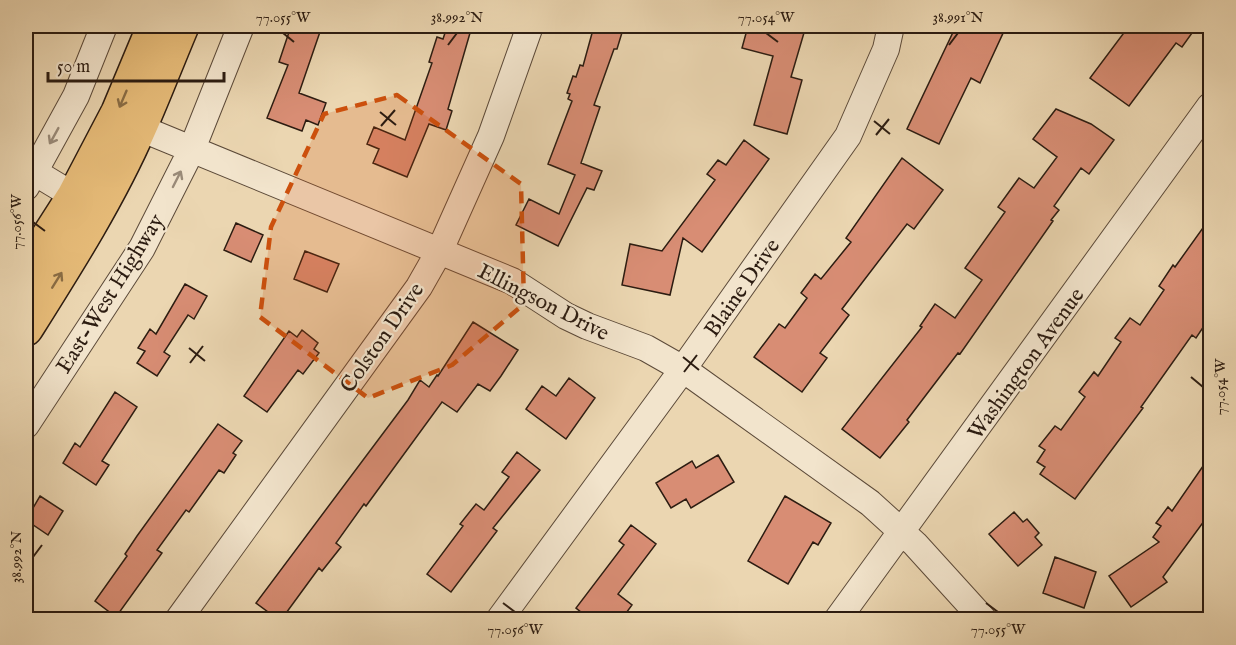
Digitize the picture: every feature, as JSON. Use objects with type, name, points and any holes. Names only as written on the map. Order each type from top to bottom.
[{"type":"main road","points":[[26,271],[74,196],[118,112],[154,26]]},
{"type":"main road","points":[[26,329],[75,251],[140,128],[182,26]]},
{"type":"street","points":[[74,196],[28,175],[76,96],[104,26]]},
{"type":"street","name":"East-West Highway","points":[[26,425],[142,248],[192,149],[241,26]]},
{"type":"street","name":"Colston Drive","points":[[178,620],[419,287],[440,250],[491,136],[530,26]]},
{"type":"street","name":"Blaine Drive","points":[[499,620],[683,369],[848,136],[886,49],[891,26]]},
{"type":"street","name":"Washington Avenue","points":[[837,620],[1210,106]]},
{"type":"street","name":"Ellingson Drive","points":[[140,128],[512,281],[566,316],[646,348],[683,369],[870,503],[903,532],[984,620]]},
{"type":"highlighted area","points":[[397,95],[521,184],[524,304],[452,365],[368,398],[260,317],[271,227],[324,114]]},
{"type":"building","points":[[291,26],[322,26],[299,93],[326,103],[318,125],[306,120],[302,131],[267,118],[288,65],[279,62]]},
{"type":"building","points":[[594,26],[624,26],[594,105],[600,107],[581,163],[602,171],[594,190],[587,188],[558,246],[516,225],[529,199],[559,214],[575,175],[548,164],[572,101],[568,99],[570,94],[567,93],[573,76],[576,77],[580,65],[583,66]]},
{"type":"building","points":[[748,26],[806,26],[791,77],[802,80],[787,134],[754,125],[773,56],[742,48]]},
{"type":"building","points":[[956,26],[993,26],[1004,31],[980,83],[971,78],[939,144],[907,129]]},
{"type":"building","points":[[1129,26],[1197,26],[1182,47],[1176,43],[1129,106],[1090,78]]},
{"type":"building","points":[[447,27],[470,33],[448,109],[452,111],[446,130],[429,124],[407,177],[373,163],[379,149],[367,144],[374,127],[405,140],[432,63],[429,62],[437,37],[443,39]]},
{"type":"building","points":[[1056,109],[1091,124],[1114,140],[1089,174],[1081,168],[1054,206],[1059,210],[1051,220],[1053,221],[960,354],[958,353],[907,420],[909,422],[880,458],[842,429],[922,327],[920,326],[935,304],[955,318],[982,280],[965,268],[1005,212],[998,207],[1019,178],[1034,188],[1057,157],[1033,139]]},
{"type":"building","points":[[744,140],[769,159],[702,252],[683,238],[670,295],[622,285],[630,244],[662,251],[715,180],[707,174],[718,160],[726,165]]},
{"type":"building","points":[[902,158],[943,190],[914,229],[907,224],[842,309],[849,315],[820,353],[827,358],[802,392],[754,357],[779,324],[785,328],[807,298],[801,293],[815,274],[821,279],[851,242],[846,238]]},
{"type":"building","points":[[1210,218],[1210,317],[1196,338],[1192,335],[1141,407],[1143,408],[1075,499],[1040,474],[1045,467],[1037,462],[1045,450],[1039,446],[1055,426],[1061,430],[1085,397],[1079,392],[1094,372],[1098,376],[1121,342],[1115,338],[1130,318],[1140,325],[1164,290],[1159,286]]},
{"type":"building","points":[[236,223],[263,235],[251,262],[224,250]]},
{"type":"building","points":[[305,251],[339,264],[327,292],[294,279]]},
{"type":"building","points":[[185,284],[207,296],[194,319],[188,315],[164,352],[170,356],[157,376],[137,363],[145,351],[138,348],[150,329],[156,334]]},
{"type":"building","points":[[473,322],[518,350],[490,391],[478,384],[457,412],[442,402],[336,543],[341,547],[322,571],[319,568],[279,620],[256,603],[408,400],[420,380],[429,387]]},
{"type":"building","points":[[302,330],[318,343],[314,349],[319,353],[303,374],[298,370],[267,412],[244,396],[289,331],[297,337]]},
{"type":"building","points":[[569,378],[595,398],[566,439],[526,409],[542,386],[556,396]]},
{"type":"building","points":[[115,392],[137,407],[102,461],[109,465],[96,485],[63,463],[75,443],[80,447]]},
{"type":"building","points":[[218,424],[242,441],[233,453],[236,455],[224,473],[219,470],[189,512],[186,510],[157,550],[162,553],[116,617],[95,601],[127,556],[125,554],[137,536]]},
{"type":"building","points":[[517,452],[540,470],[493,528],[497,531],[451,592],[427,574],[463,526],[460,524],[476,504],[484,510],[509,477],[502,472]]},
{"type":"building","points":[[718,455],[734,482],[691,508],[686,499],[671,508],[656,483],[692,461],[696,468]]},
{"type":"building","points":[[1210,456],[1210,513],[1163,577],[1167,582],[1131,607],[1109,576],[1159,542],[1153,537],[1161,526],[1156,523],[1168,507],[1172,511]]},
{"type":"building","points":[[40,496],[63,511],[48,535],[26,520]]},
{"type":"building","points":[[785,496],[831,523],[818,545],[813,542],[788,584],[748,561]]},
{"type":"building","points":[[1014,512],[1023,522],[1027,519],[1039,533],[1035,537],[1042,545],[1018,566],[989,534]]},
{"type":"building","points":[[631,525],[656,544],[618,594],[632,605],[621,620],[607,612],[601,620],[591,620],[576,608],[624,545],[619,541]]},
{"type":"building","points":[[1055,557],[1096,572],[1084,608],[1043,593]]}]
